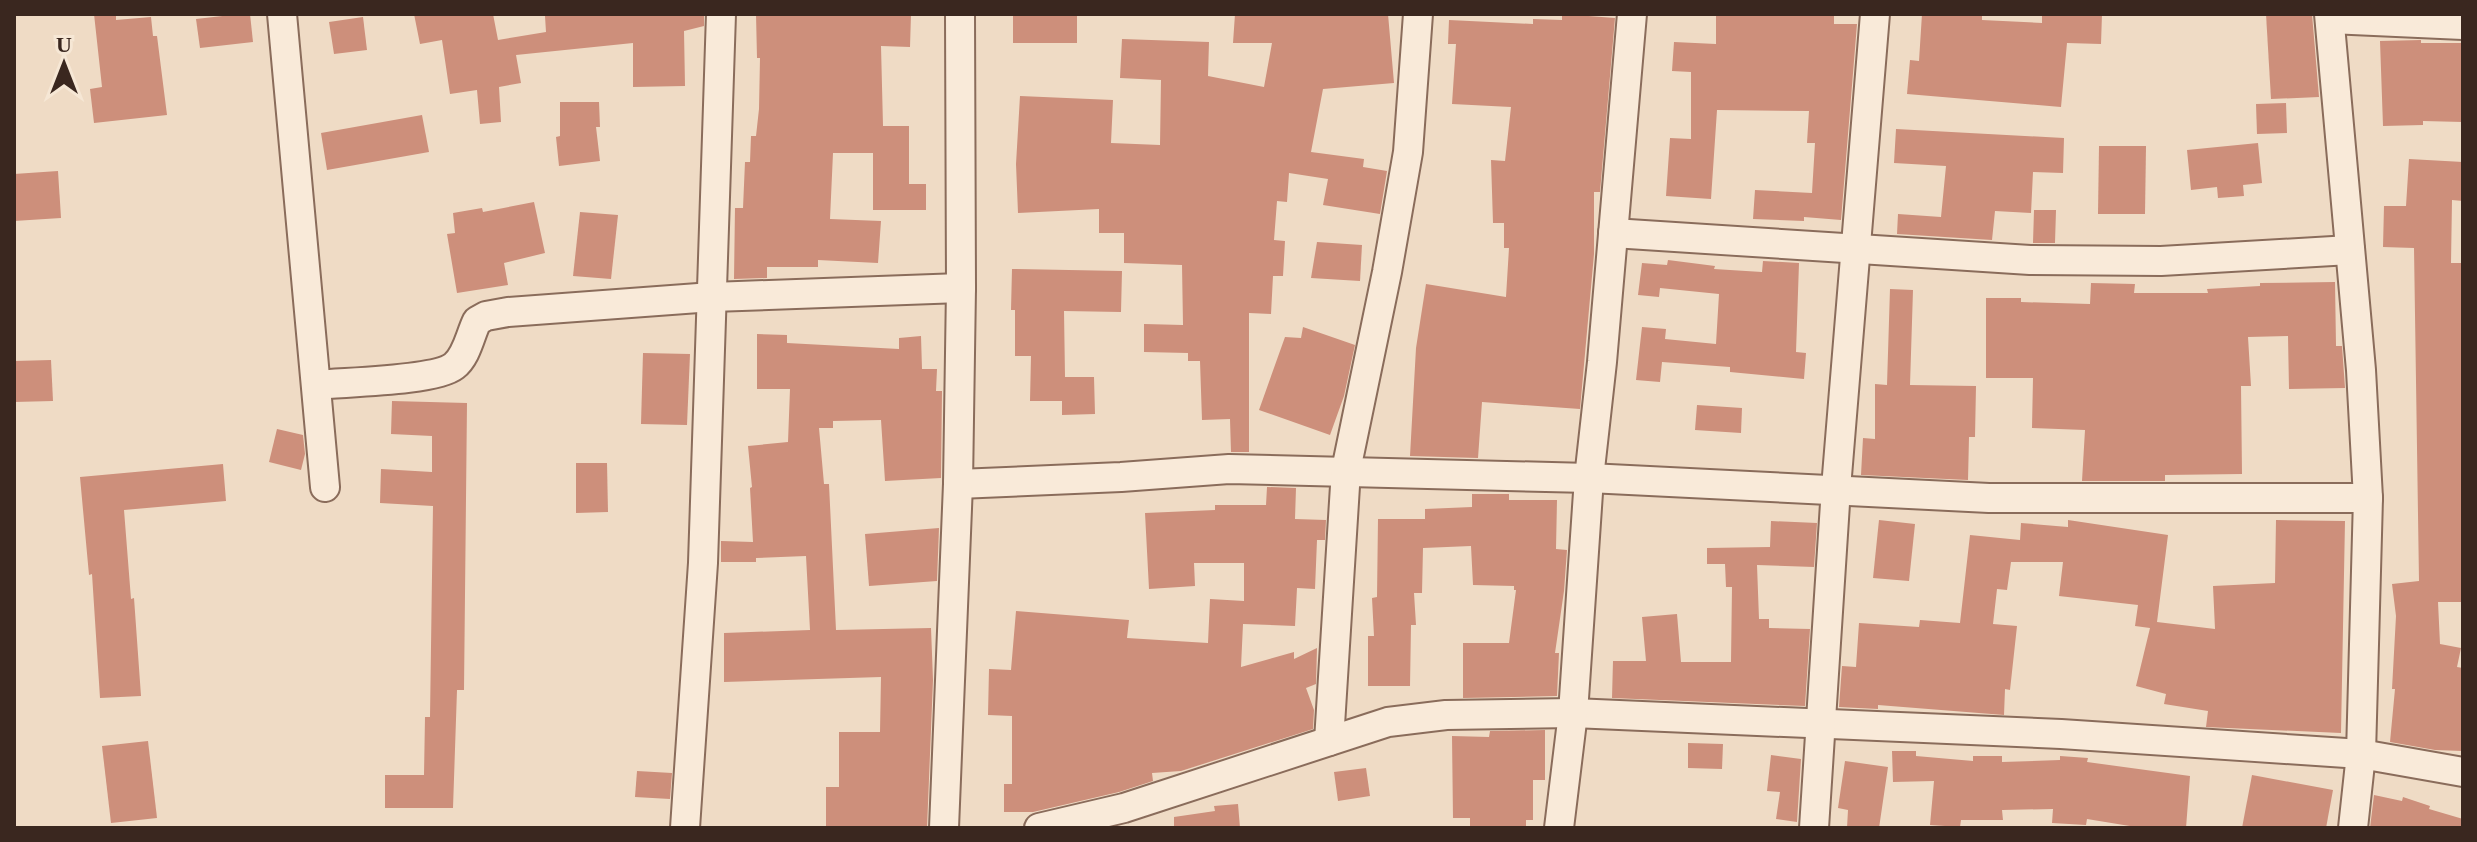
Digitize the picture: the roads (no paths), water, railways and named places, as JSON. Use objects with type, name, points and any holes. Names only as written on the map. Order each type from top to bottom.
[{"type":"street","points":[[282,14],[325,487]]},
{"type":"street","points":[[685,828],[703,563],[721,14]]},
{"type":"street","points":[[944,828],[958,484],[960,14]]},
{"type":"street","points":[[1329,741],[1346,470],[1408,152],[1418,14]]},
{"type":"street","points":[[1559,828],[1573,713],[1589,478],[1632,14]]},
{"type":"street","points":[[1814,828],[1836,488],[1858,250],[1875,14]]},
{"type":"street","points":[[2353,828],[2361,754],[2368,498],[2361,370],[2330,16],[2463,25]]},
{"type":"street","points":[[1613,233],[2030,260],[2161,261],[2350,250]]},
{"type":"street","points":[[317,385],[437,374],[455,365],[466,349],[477,321],[508,312],[712,297],[961,288]]},
{"type":"street","points":[[958,484],[1229,469],[1346,470],[1836,488],[1989,498],[2368,498]]},
{"type":"street","points":[[1039,828],[1124,818],[1329,741],[1388,722],[1418,717],[1573,713],[2061,734],[2361,754],[2463,772]]}]
